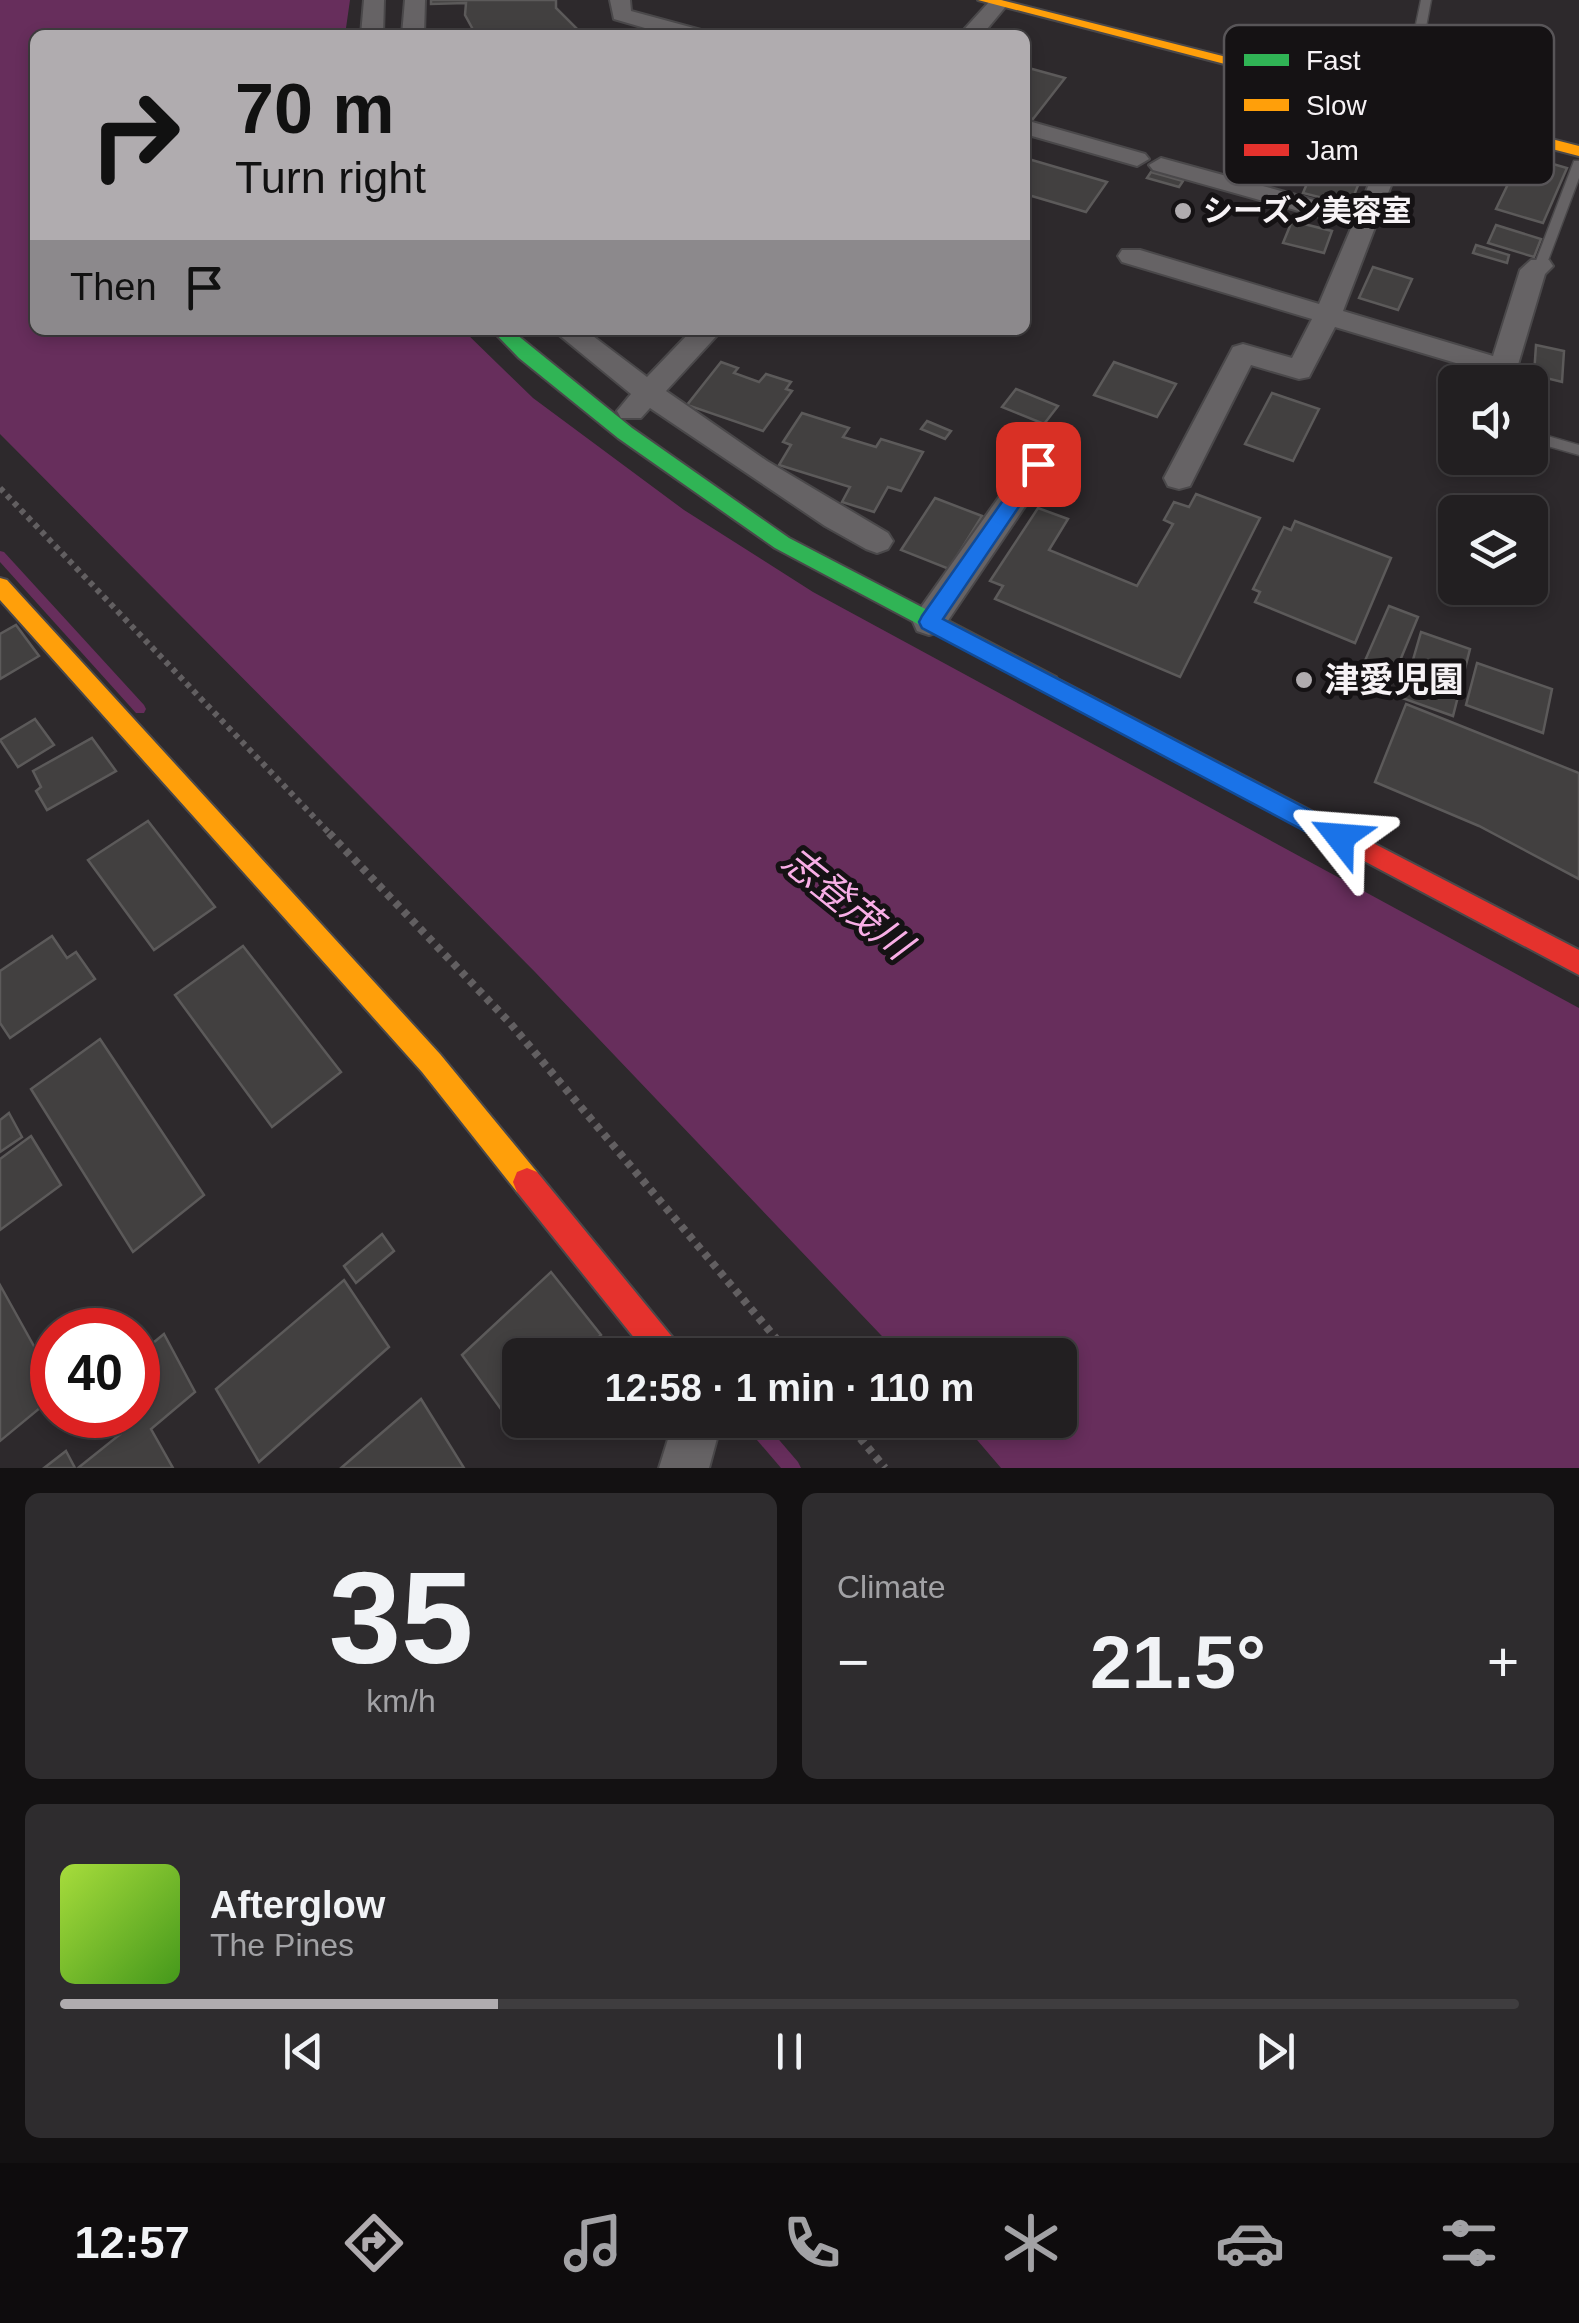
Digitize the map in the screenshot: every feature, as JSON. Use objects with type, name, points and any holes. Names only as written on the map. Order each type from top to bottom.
[{"type":"street","points":[[372,30],[374,0]]},
{"type":"street","points":[[413,30],[415,0]]},
{"type":"street","points":[[620,0],[621,15],[675,30]]},
{"type":"street","points":[[1050,0],[1224,47]]},
{"type":"street","points":[[973,30],[991,2],[1224,55]]},
{"type":"street","points":[[1554,123],[1579,128]]},
{"type":"street","points":[[1030,129],[1224,183]]},
{"type":"street","points":[[1554,143],[1579,151]]},
{"type":"street","points":[[1232,185],[1366,222]]},
{"type":"street","points":[[1179,478],[1243,353],[1299,370],[1329,316],[1379,185]]},
{"type":"street","points":[[1131,256],[1329,316],[1473,365]]},
{"type":"street","points":[[1505,365],[1532,270],[1540,266]]},
{"type":"street","points":[[506,335],[618,427],[782,543],[1579,963]]},
{"type":"street","points":[[573,335],[647,394],[751,467],[877,541]]},
{"type":"street","points":[[618,427],[703,335]]},
{"type":"street","points":[[929,622],[1058,435]]},
{"type":"street","points":[[0,586],[432,1064],[653,1338]]},
{"type":"street","points":[[684,1468],[693,1438]]},
{"type":"lane","points":[[1422,25],[1426,0]]},
{"type":"lane","points":[[1540,266],[1578,164]]},
{"type":"lane","points":[[1548,441],[1579,450]]},
{"type":"path","points":[[0,488],[510,1023],[776,1338]]},
{"type":"path","points":[[860,1438],[885,1468]]},
{"type":"water","name":"志登茂川","points":[[0,0],[350,0],[346,30],[30,30],[30,335],[468,335],[533,398],[684,510],[813,592],[1579,1008],[1579,1468],[1001,1468],[975,1438],[1077,1438],[1077,1338],[884,1338],[535,972],[0,434]]},
{"type":"building","points":[[431,0],[556,0],[556,8],[580,30],[473,30],[465,15],[466,3],[431,4]]},
{"type":"building","points":[[1030,68],[1065,78],[1033,119]]},
{"type":"building","points":[[1030,159],[1107,182],[1086,212],[1030,195]]},
{"type":"building","points":[[1554,164],[1567,168],[1543,223],[1496,209],[1508,185],[1554,185]]},
{"type":"building","points":[[1151,172],[1183,181],[1179,187],[1147,178]]},
{"type":"building","points":[[1306,185],[1358,185],[1350,205],[1303,193]]},
{"type":"building","points":[[1292,221],[1332,231],[1324,253],[1283,243]]},
{"type":"building","points":[[1496,225],[1541,239],[1534,257],[1488,243]]},
{"type":"building","points":[[1476,245],[1509,255],[1507,263],[1473,253]]},
{"type":"building","points":[[1373,267],[1412,279],[1398,310],[1359,298]]},
{"type":"building","points":[[1536,345],[1564,351],[1562,382],[1548,378],[1548,365],[1535,365]]},
{"type":"building","points":[[721,362],[738,368],[734,373],[759,382],[766,374],[791,382],[786,389],[792,391],[763,431],[687,405]]},
{"type":"building","points":[[1114,362],[1176,384],[1157,417],[1094,395]]},
{"type":"building","points":[[1016,389],[1058,406],[1044,424],[1002,407]]},
{"type":"building","points":[[1272,393],[1319,409],[1293,461],[1245,444]]},
{"type":"building","points":[[802,413],[849,428],[843,437],[876,447],[881,439],[923,452],[901,491],[888,487],[874,512],[842,502],[850,487],[779,465],[791,445],[783,442]]},
{"type":"building","points":[[927,421],[951,431],[945,439],[921,429]]},
{"type":"building","points":[[1196,494],[1260,518],[1180,677],[995,599],[1003,586],[990,581],[1038,508],[1068,519],[1049,550],[1137,586],[1173,524],[1164,520],[1174,502],[1189,507]]},
{"type":"building","points":[[935,498],[982,516],[949,569],[901,550]]},
{"type":"building","points":[[1295,521],[1391,558],[1355,643],[1255,602],[1260,592],[1253,589],[1284,527],[1291,530]]},
{"type":"building","points":[[1389,606],[1418,617],[1390,685],[1360,672]]},
{"type":"building","points":[[16,625],[39,656],[0,679],[0,634]]},
{"type":"building","points":[[1421,632],[1470,649],[1453,716],[1402,698]]},
{"type":"building","points":[[1477,663],[1552,689],[1543,733],[1466,705]]},
{"type":"building","points":[[1406,704],[1579,773],[1579,879],[1479,826],[1375,782]]},
{"type":"building","points":[[35,719],[54,745],[18,767],[0,740]]},
{"type":"building","points":[[92,738],[116,771],[47,810],[36,791],[41,787],[33,771]]},
{"type":"building","points":[[148,821],[215,907],[154,950],[88,860]]},
{"type":"building","points":[[52,936],[67,958],[76,952],[95,979],[10,1038],[0,1023],[0,971]]},
{"type":"building","points":[[243,946],[341,1072],[272,1127],[175,995]]},
{"type":"building","points":[[100,1039],[204,1195],[133,1252],[31,1089]]},
{"type":"building","points":[[9,1113],[22,1137],[0,1152],[0,1120]]},
{"type":"building","points":[[31,1136],[61,1185],[0,1230],[0,1159]]},
{"type":"building","points":[[382,1234],[394,1251],[356,1283],[344,1266]]},
{"type":"building","points":[[551,1272],[601,1335],[502,1338],[502,1411],[462,1355]]},
{"type":"building","points":[[344,1280],[389,1347],[259,1462],[216,1389]]},
{"type":"building","points":[[0,1285],[30,1339],[30,1416],[0,1441]]},
{"type":"building","points":[[164,1334],[195,1392],[160,1421],[160,1337]]},
{"type":"building","points":[[421,1399],[464,1468],[341,1468]]},
{"type":"building","points":[[116,1438],[156,1438],[173,1468],[78,1468]]},
{"type":"building","points":[[66,1451],[75,1468],[44,1468]]},
{"type":"waterway","points":[[0,555],[140,709]]},
{"type":"waterway","points":[[766,1438],[792,1468]]},
{"type":"traffic: fast","points":[[506,335],[625,433],[782,543],[1048,683]]},
{"type":"traffic: slow","points":[[985,0],[1224,61]]},
{"type":"traffic: slow","points":[[1554,145],[1579,151]]},
{"type":"traffic: slow","points":[[0,586],[431,1063],[527,1182]]},
{"type":"traffic: jam","points":[[1048,683],[1579,963]]},
{"type":"traffic: jam","points":[[527,1182],[653,1338]]},
{"type":"place","name":"シーズン美容室","points":[[1183,211]]},
{"type":"place","name":"津愛児園","points":[[1304,680]]},
{"type":"route","points":[[1038,464],[929,622],[1340,837]]}]
